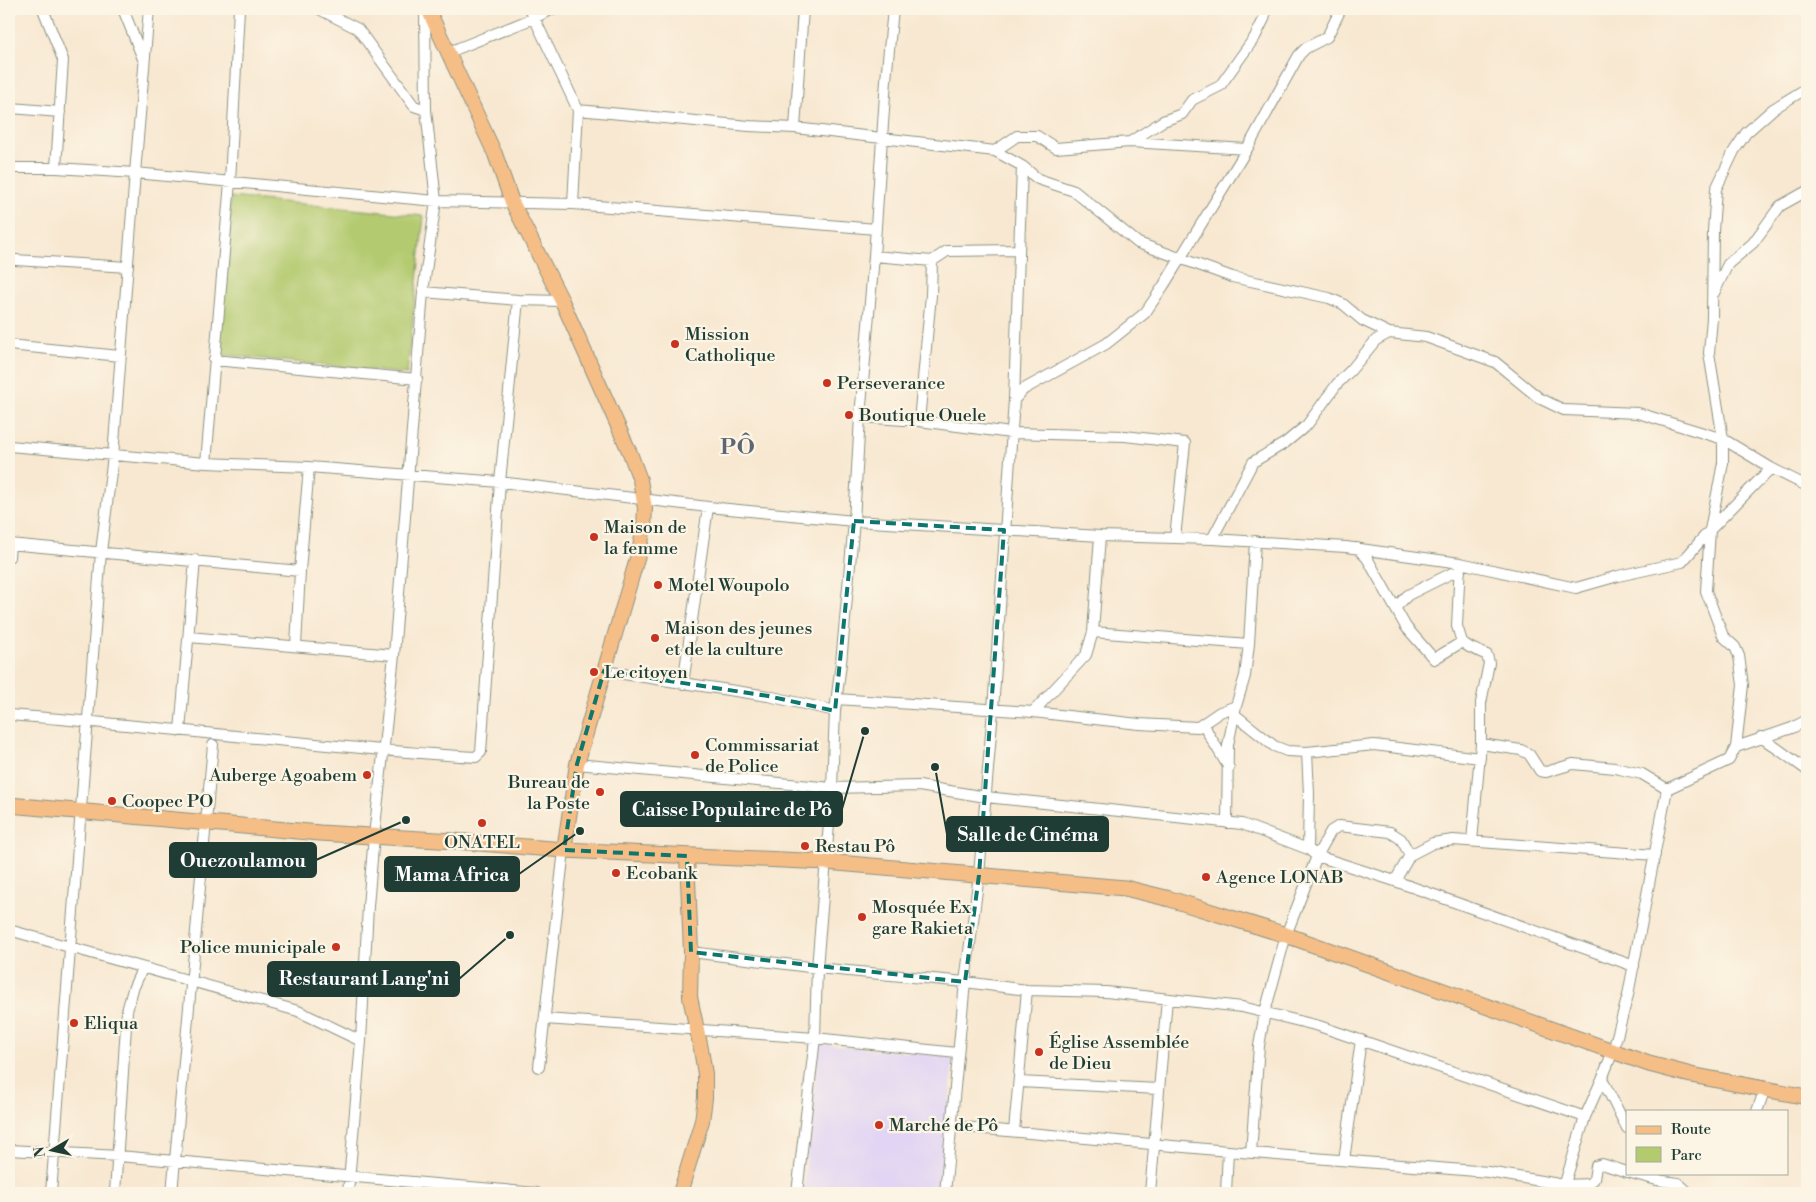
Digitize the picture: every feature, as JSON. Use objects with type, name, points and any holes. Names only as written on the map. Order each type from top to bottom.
[{"type":"highway","points":[[9,805],[80,813],[374,836],[454,840],[564,850],[826,862],[1125,888],[1170,899],[1286,935],[1649,1064],[1691,1075],[1807,1097]]},
{"type":"main road","points":[[427,9],[496,154],[512,202],[562,301],[630,453],[640,480],[645,508],[644,527],[639,552],[577,764],[564,850]]},
{"type":"main road","points":[[680,1193],[702,1121],[705,1098],[704,1074],[690,997],[691,952],[687,856]]},
{"type":"street","points":[[43,9],[63,60],[56,168]]},
{"type":"street","points":[[123,9],[144,62]]},
{"type":"street","points":[[51,1193],[87,721],[101,552],[113,456],[149,9]]},
{"type":"street","points":[[206,463],[230,182],[239,9]]},
{"type":"street","points":[[319,9],[358,30],[414,106],[426,110]]},
{"type":"street","points":[[348,1193],[361,1040],[368,906],[374,836],[394,655],[423,292],[436,201],[426,110],[427,9]]},
{"type":"street","points":[[449,52],[532,13],[553,9]]},
{"type":"street","points":[[795,128],[803,9]]},
{"type":"street","points":[[797,1193],[815,1038],[816,968],[832,788],[835,711],[854,521],[860,417],[893,9]]},
{"type":"street","points":[[1130,142],[1163,121],[1182,114],[1192,100],[1220,86],[1254,38],[1264,19],[1266,9]]},
{"type":"street","points":[[1014,400],[1024,389],[1106,344],[1145,313],[1247,148],[1299,55],[1306,48],[1327,37],[1341,9]]},
{"type":"street","points":[[532,13],[578,110],[573,204]]},
{"type":"street","points":[[1667,789],[1729,760],[1736,747],[1743,685],[1739,656],[1734,646],[1723,636],[1706,591],[1710,530],[1723,463],[1723,439],[1709,353],[1713,297],[1713,231],[1716,189],[1734,151],[1746,133],[1773,109],[1807,88]]},
{"type":"street","points":[[9,105],[10,108],[60,112]]},
{"type":"street","points":[[578,110],[749,126],[795,128],[995,151],[1022,166],[1038,179],[1074,191],[1138,243],[1232,277],[1329,298],[1343,304],[1362,320],[1389,333],[1426,337],[1494,362],[1539,398],[1564,410],[1638,413],[1723,439],[1771,468],[1807,486]]},
{"type":"street","points":[[995,151],[1018,136],[1037,136],[1056,148],[1130,142],[1247,148]]},
{"type":"street","points":[[945,1193],[957,1053],[979,875],[993,710],[1014,400],[1022,166]]},
{"type":"street","points":[[9,168],[56,168],[135,173],[436,201],[573,204],[876,229]]},
{"type":"street","points":[[1713,297],[1728,264],[1753,243],[1780,206],[1807,191]]},
{"type":"street","points":[[874,256],[932,261],[947,251],[1018,250]]},
{"type":"street","points":[[14,260],[128,266]]},
{"type":"street","points":[[919,421],[931,295],[932,261]]},
{"type":"street","points":[[423,292],[518,300],[562,301]]},
{"type":"street","points":[[9,715],[87,721],[382,752],[476,757],[480,752],[500,482],[518,300]]},
{"type":"street","points":[[1212,539],[1253,462],[1285,443],[1307,425],[1337,384],[1376,340],[1389,333]]},
{"type":"street","points":[[9,345],[120,356]]},
{"type":"street","points":[[214,360],[417,379]]},
{"type":"street","points":[[860,417],[919,421],[1011,433],[1125,436],[1185,443],[1175,538]]},
{"type":"street","points":[[9,446],[206,463],[309,467],[500,482],[708,508],[854,521],[1100,536],[1256,541],[1357,548],[1576,588],[1618,576],[1682,562],[1710,530],[1771,468]]},
{"type":"street","points":[[296,646],[309,467]]},
{"type":"street","points":[[683,684],[708,508]]},
{"type":"street","points":[[1032,712],[1086,655],[1093,632],[1100,536]]},
{"type":"street","points":[[1227,823],[1228,745],[1244,676],[1249,644],[1256,541]]},
{"type":"street","points":[[9,557],[9,544],[300,571]]},
{"type":"street","points":[[1357,548],[1367,558],[1396,606],[1406,627],[1434,659],[1462,642]]},
{"type":"street","points":[[180,732],[195,560]]},
{"type":"street","points":[[1396,606],[1408,595],[1452,574],[1460,567]]},
{"type":"street","points":[[1460,567],[1458,626],[1462,642],[1487,655],[1489,663],[1481,703],[1481,744],[1472,841]]},
{"type":"street","points":[[1093,632],[1249,644]]},
{"type":"street","points":[[189,637],[394,655]]},
{"type":"street","points":[[604,672],[768,696],[835,711]]},
{"type":"street","points":[[836,699],[1032,712],[1140,724],[1198,727],[1220,712],[1235,710]]},
{"type":"street","points":[[1235,710],[1274,746],[1287,751],[1307,752],[1374,745],[1480,758]]},
{"type":"street","points":[[1736,747],[1792,728],[1807,720]]},
{"type":"street","points":[[1204,724],[1229,768]]},
{"type":"street","points":[[204,734],[209,743],[213,745]]},
{"type":"street","points":[[172,1193],[213,745],[226,736]]},
{"type":"street","points":[[1761,738],[1807,770]]},
{"type":"street","points":[[1481,744],[1521,750],[1529,754],[1540,771],[1546,772],[1573,764],[1615,768],[1642,774],[1667,789]]},
{"type":"street","points":[[1307,752],[1309,794],[1308,849]]},
{"type":"street","points":[[577,764],[832,788],[919,786],[986,797],[1242,824],[1308,849],[1317,856],[1395,880],[1634,966]]},
{"type":"street","points":[[1563,1189],[1585,1118],[1613,1052],[1634,966],[1667,789]]},
{"type":"street","points":[[1252,1153],[1259,1046],[1265,1012],[1286,935],[1317,856],[1331,832],[1339,826],[1390,832],[1401,839],[1410,855]]},
{"type":"street","points":[[1395,880],[1410,855],[1433,843],[1453,840],[1655,855]]},
{"type":"street","points":[[540,1067],[564,850]]},
{"type":"street","points":[[9,930],[142,969],[298,1011],[361,1040]]},
{"type":"street","points":[[691,952],[816,968],[965,982],[1027,990],[1106,992],[1242,1006],[1361,1040],[1585,1118]]},
{"type":"street","points":[[115,1193],[127,1011],[133,989],[142,969]]},
{"type":"street","points":[[1014,1131],[1027,990]]},
{"type":"street","points":[[1150,1193],[1167,999]]},
{"type":"street","points":[[545,1019],[815,1038],[957,1053]]},
{"type":"street","points":[[1344,1160],[1361,1040]]},
{"type":"street","points":[[1602,1080],[1626,1126]]},
{"type":"street","points":[[1019,1082],[1158,1090]]},
{"type":"street","points":[[1757,1110],[1765,1089]]},
{"type":"street","points":[[952,1126],[1488,1172],[1563,1189],[1590,1184],[1594,1180],[1596,1166],[1602,1164],[1626,1172]]},
{"type":"street","points":[[9,1150],[118,1156],[350,1178],[537,1193]]},
{"type":"street","points":[[1226,1193],[1228,1151]]},
{"type":"street","points":[[1633,1174],[1678,1183],[1689,1193]]},
{"type":"highlighted area","points":[[854,521],[1004,530],[979,875],[965,982],[691,952],[687,856],[564,850],[577,764],[604,671],[768,696],[835,711]]},
{"type":"shaded area","name":"Marché de Pô","points":[[819,1044],[953,1057],[942,1193],[803,1193]]},
{"type":"green space","points":[[231,197],[424,216],[407,374],[216,354]]},
{"type":"place","name":"Mission Catholique","points":[[675,344]]},
{"type":"place","name":"Perseverance","points":[[827,383]]},
{"type":"place","name":"Boutique Ouele","points":[[849,415]]},
{"type":"place","name":"Maison de la femme","points":[[594,537]]},
{"type":"place","name":"Motel Woupolo","points":[[658,585]]},
{"type":"place","name":"Maison des jeunes et de la culture","points":[[655,638]]},
{"type":"place","name":"Le citoyen","points":[[594,672]]},
{"type":"place","name":"Caisse Populaire de Pô","points":[[865,731]]},
{"type":"place","name":"Commissariat de Police","points":[[695,755]]},
{"type":"place","name":"Salle de Cinéma","points":[[935,767]]},
{"type":"place","name":"Auberge Agoabem","points":[[367,775]]},
{"type":"place","name":"Bureau de la Poste","points":[[600,792]]},
{"type":"place","name":"Coopec PO","points":[[112,801]]},
{"type":"place","name":"Ouezoulamou","points":[[406,820]]},
{"type":"place","name":"ONATEL","points":[[482,823]]},
{"type":"place","name":"Mama Africa","points":[[580,831]]},
{"type":"place","name":"Restau Pô","points":[[805,846]]},
{"type":"place","name":"Ecobank","points":[[616,873]]},
{"type":"place","name":"Agence LONAB","points":[[1206,877]]},
{"type":"place","name":"Mosquée Ex gare Rakieta","points":[[862,917]]},
{"type":"place","name":"Restaurant Lang'ni","points":[[510,935]]},
{"type":"place","name":"Police municipale","points":[[336,947]]},
{"type":"place","name":"Eliqua","points":[[74,1023]]},
{"type":"place","name":"Église Assemblée de Dieu","points":[[1039,1052]]},
{"type":"place","name":"Marché de Pô","points":[[879,1125]]},
{"type":"district","name":"PÔ","points":[[738,446]]}]
